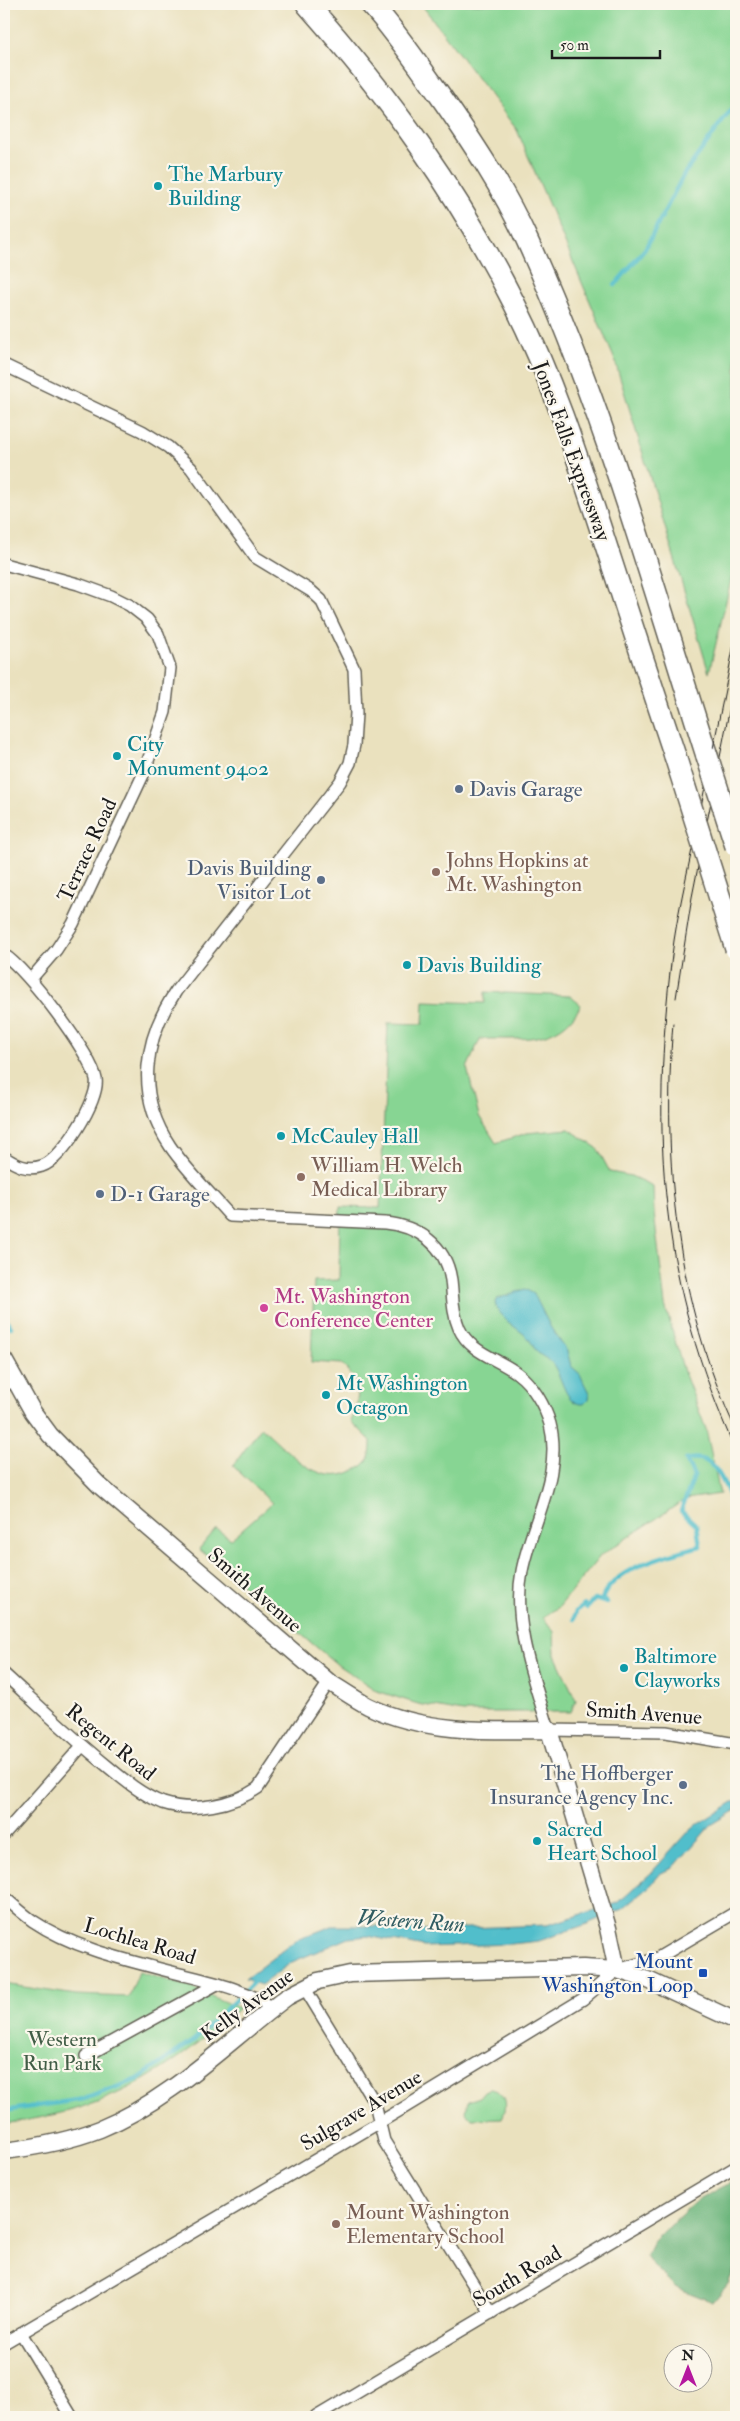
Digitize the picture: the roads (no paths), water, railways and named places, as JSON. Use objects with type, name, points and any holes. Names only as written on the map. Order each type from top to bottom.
[{"type":"highway","name":"Jones Falls Expressway","points":[[307,4],[381,90],[426,153],[459,204],[515,304],[543,368],[574,448],[736,949]]},
{"type":"highway","name":"Jones Falls Expressway","points":[[371,4],[417,63],[462,128],[497,184],[527,239],[591,397],[736,846]]},
{"type":"main road","name":"Smith Avenue","points":[[4,1360],[9,1383],[50,1435],[100,1486],[329,1682],[369,1706],[402,1718],[464,1729],[549,1730]]},
{"type":"main road","points":[[549,1730],[608,1928],[618,1970]]},
{"type":"main road","name":"Kelly Avenue","points":[[4,2151],[70,2139],[101,2128],[130,2114],[186,2077],[272,2008],[304,1987],[333,1977],[350,1974],[554,1968],[618,1970],[648,1980],[736,2021]]},
{"type":"street","points":[[4,365],[142,432],[168,447],[190,468],[255,557],[311,591],[321,600],[354,669],[356,713],[350,763],[326,802],[204,955],[163,1011],[149,1049],[148,1085],[159,1125],[170,1146],[230,1216],[401,1225],[419,1232],[430,1240],[440,1251],[447,1265],[455,1317],[460,1331],[472,1345],[486,1356],[518,1374],[532,1388],[550,1424],[552,1443],[551,1467],[546,1493],[522,1571],[520,1599],[527,1651],[549,1730]]},
{"type":"street","name":"Terrace Road","points":[[4,564],[78,584],[111,596],[128,605],[147,619],[158,634],[170,668],[165,712],[143,774],[73,924],[56,950],[31,979]]},
{"type":"street","points":[[4,956],[31,979],[86,1056],[96,1079],[93,1102],[52,1161],[44,1166],[24,1168],[4,1156]]},
{"type":"street","name":"Regent Road","points":[[4,1674],[82,1746],[148,1796],[166,1804],[208,1806],[244,1798],[258,1788],[329,1682]]},
{"type":"street","name":"Smith Avenue","points":[[549,1730],[666,1732],[736,1744]]},
{"type":"street","points":[[4,1834],[82,1746]]},
{"type":"street","name":"Lochlea Road","points":[[4,1897],[32,1920],[70,1940],[122,1959],[222,1985],[255,1997],[272,2008]]},
{"type":"street","name":"Sulgrave Avenue","points":[[4,2342],[583,1999],[618,1970],[656,1960],[736,1912]]},
{"type":"street","points":[[86,2056],[222,1985]]},
{"type":"street","points":[[304,1987],[375,2103],[384,2141],[491,2313]]},
{"type":"street","name":"South Road","points":[[316,2417],[736,2168]]},
{"type":"street","points":[[21,2333],[72,2417]]},
{"type":"water","points":[[525,1289],[534,1294],[551,1328],[567,1351],[571,1366],[580,1374],[589,1393],[588,1400],[584,1404],[572,1400],[550,1361],[537,1352],[528,1338],[503,1317],[496,1307],[495,1302],[497,1299]]},
{"type":"water","name":"Western Run","points":[[736,1800],[736,1810],[711,1825],[673,1868],[661,1873],[651,1885],[622,1909],[587,1924],[539,1941],[511,1944],[424,1947],[368,1936],[349,1938],[292,1962],[261,1985],[245,1979],[296,1940],[332,1926],[388,1926],[414,1930],[547,1925],[618,1903],[651,1873],[692,1828]]},
{"type":"waterway","points":[[615,285],[645,249],[684,174],[736,103]]},
{"type":"waterway","points":[[4,1317],[11,1327]]},
{"type":"waterway","points":[[574,1619],[576,1611],[584,1605],[587,1608],[595,1599],[607,1603],[602,1599],[608,1588],[618,1578],[631,1570],[659,1558],[700,1546],[697,1526],[681,1511],[694,1476],[686,1460],[695,1459],[710,1463],[720,1475],[731,1499],[736,1497]]},
{"type":"waterway","name":"Western Run","points":[[4,2111],[84,2099],[138,2079],[194,2040],[256,1980]]},
{"type":"tram line","points":[[736,634],[674,940],[665,1021],[662,1085],[663,1147],[667,1208],[677,1268],[691,1328],[711,1389],[736,1451]]},
{"type":"tram line","points":[[676,998],[692,897],[736,677]]},
{"type":"tram line","points":[[673,1023],[670,1127],[672,1179],[678,1231],[687,1282],[699,1332],[716,1382],[736,1430]]},
{"type":"place","name":"The Marbury Building","points":[[158,186]]},
{"type":"place","name":"City Monument 9402","points":[[117,756]]},
{"type":"place","name":"Davis Garage","points":[[459,789]]},
{"type":"place","name":"Johns Hopkins at Mt. Washington","points":[[436,872]]},
{"type":"place","name":"Davis Building Visitor Lot","points":[[321,880]]},
{"type":"place","name":"Davis Building","points":[[407,965]]},
{"type":"place","name":"McCauley Hall","points":[[281,1136]]},
{"type":"place","name":"William H. Welch Medical Library","points":[[301,1177]]},
{"type":"place","name":"D-1 Garage","points":[[100,1194]]},
{"type":"place","name":"Mt. Washington Conference Center","points":[[264,1308]]},
{"type":"place","name":"Mt Washington Octagon","points":[[326,1395]]},
{"type":"place","name":"Baltimore Clayworks","points":[[624,1668]]},
{"type":"place","name":"The Hoffberger Insurance Agency Inc.","points":[[683,1785]]},
{"type":"place","name":"Sacred Heart School","points":[[537,1841]]},
{"type":"place","name":"Mount Washington Loop","points":[[703,1973]]},
{"type":"place","name":"Mount Washington Elementary School","points":[[336,2224]]},
{"type":"park label","name":"Western Run Park","points":[[62,2051]]}]
